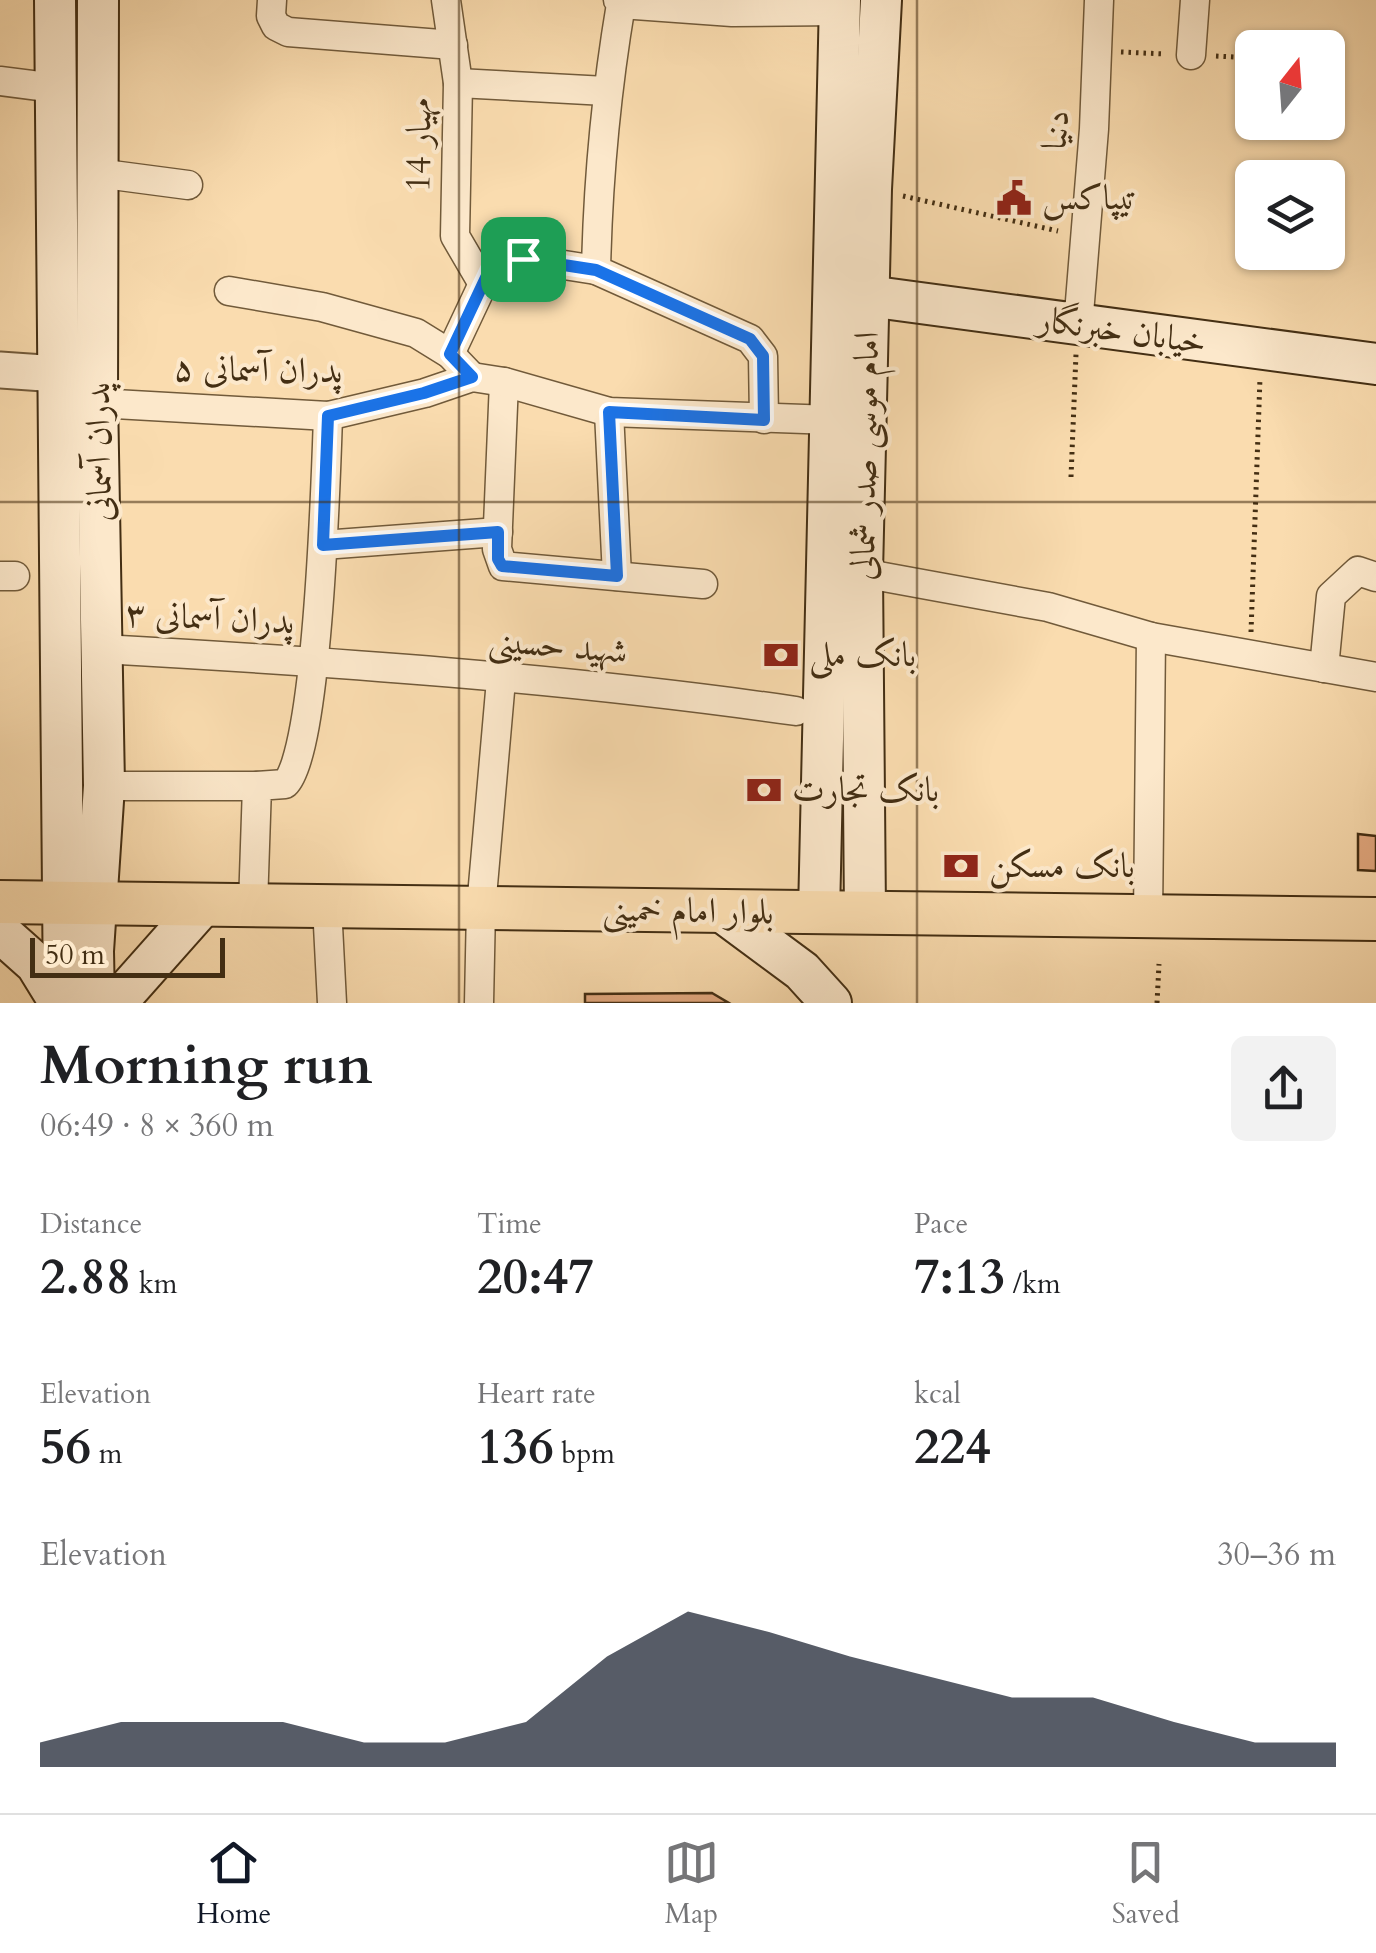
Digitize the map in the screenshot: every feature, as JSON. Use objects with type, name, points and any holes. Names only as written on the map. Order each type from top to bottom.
[{"type":"main road","name":"پدران آسمانی","points":[[55,0],[64,758],[79,903]]},
{"type":"main road","name":"پدران آسمانی","points":[[79,903],[104,786],[97,403],[98,0]]},
{"type":"main road","name":"امام موسی صدر شمالی","points":[[865,913],[862,573],[871,189],[881,0]]},
{"type":"main road","name":"امام موسی صدر شمالی","points":[[820,912],[840,6]]},
{"type":"main road","name":"خیابان خبرنگار","points":[[868,296],[1376,364]]},
{"type":"main road","name":"بلوار امام خمینی","points":[[0,902],[1376,920]]},
{"type":"main road","points":[[62,1003],[79,903]]},
{"type":"main road","points":[[79,903],[94,1003]]},
{"type":"main road","points":[[116,1003],[204,905]]},
{"type":"main road","points":[[720,912],[802,970],[831,1003]]},
{"type":"main road","points":[[0,932],[36,964],[62,1003]]},
{"type":"street","points":[[272,0],[276,26],[288,32],[453,45]]},
{"type":"street","name":"مهیار 14","points":[[446,0],[458,83],[454,236],[483,284]]},
{"type":"street","name":"دنیا","points":[[1078,326],[1094,129],[1099,0]]},
{"type":"street","points":[[1190,55],[1195,0]]},
{"type":"street","points":[[596,270],[606,91],[620,2],[732,12],[840,6]]},
{"type":"street","points":[[0,82],[56,88]]},
{"type":"street","points":[[458,83],[606,91]]},
{"type":"street","points":[[97,173],[188,185]]},
{"type":"street","points":[[450,354],[483,284],[500,258],[596,270],[750,339],[763,356],[764,420]]},
{"type":"street","points":[[229,291],[322,307],[416,333],[450,354],[472,377],[504,382],[609,412],[832,420]]},
{"type":"street","points":[[0,370],[58,374]]},
{"type":"street","name":"پدران آسمانی ۵","points":[[97,403],[328,416],[407,398],[472,377]]},
{"type":"street","points":[[504,382],[498,532],[498,559],[502,566],[703,584]]},
{"type":"street","points":[[609,412],[617,576]]},
{"type":"street","points":[[104,786],[284,784],[297,769],[323,545],[328,416]]},
{"type":"street","points":[[323,545],[498,532]]},
{"type":"street","points":[[1324,668],[1330,596],[1358,571],[1376,577]]},
{"type":"street","points":[[862,573],[1048,607],[1151,637],[1376,677]]},
{"type":"street","points":[[1148,917],[1151,637]]},
{"type":"street","name":"پدران آسمانی ۳","points":[[102,649],[312,661]]},
{"type":"street","name":"شهید حسینی","points":[[312,661],[684,695],[796,711]]},
{"type":"street","points":[[479,1003],[481,908],[502,680]]},
{"type":"street","points":[[253,906],[257,786]]},
{"type":"street","points":[[326,906],[332,1003]]},
{"type":"path","points":[[871,189],[1083,237]]},
{"type":"path","points":[[1070,476],[1078,326]]},
{"type":"path","points":[[1251,655],[1262,350]]},
{"type":"path","points":[[1157,1003],[1159,964]]},
{"type":"building","points":[[1358,834],[1376,836],[1376,871],[1358,870]]},
{"type":"building","points":[[712,993],[729,1003],[585,1003],[585,994]]},
{"type":"place","name":"تیپاکس","points":[[1014,198]]},
{"type":"place","name":"بانک ملی","points":[[781,655]]},
{"type":"place","name":"بانک تجارت","points":[[764,790]]},
{"type":"place","name":"بانک مسکن","points":[[961,866]]},
{"type":"route","points":[[500,258],[523,259],[596,270],[750,339],[763,356],[764,420],[609,412],[617,576],[502,566],[498,559],[498,532],[323,545],[328,416],[472,377],[450,354],[490,269],[500,258]]}]
